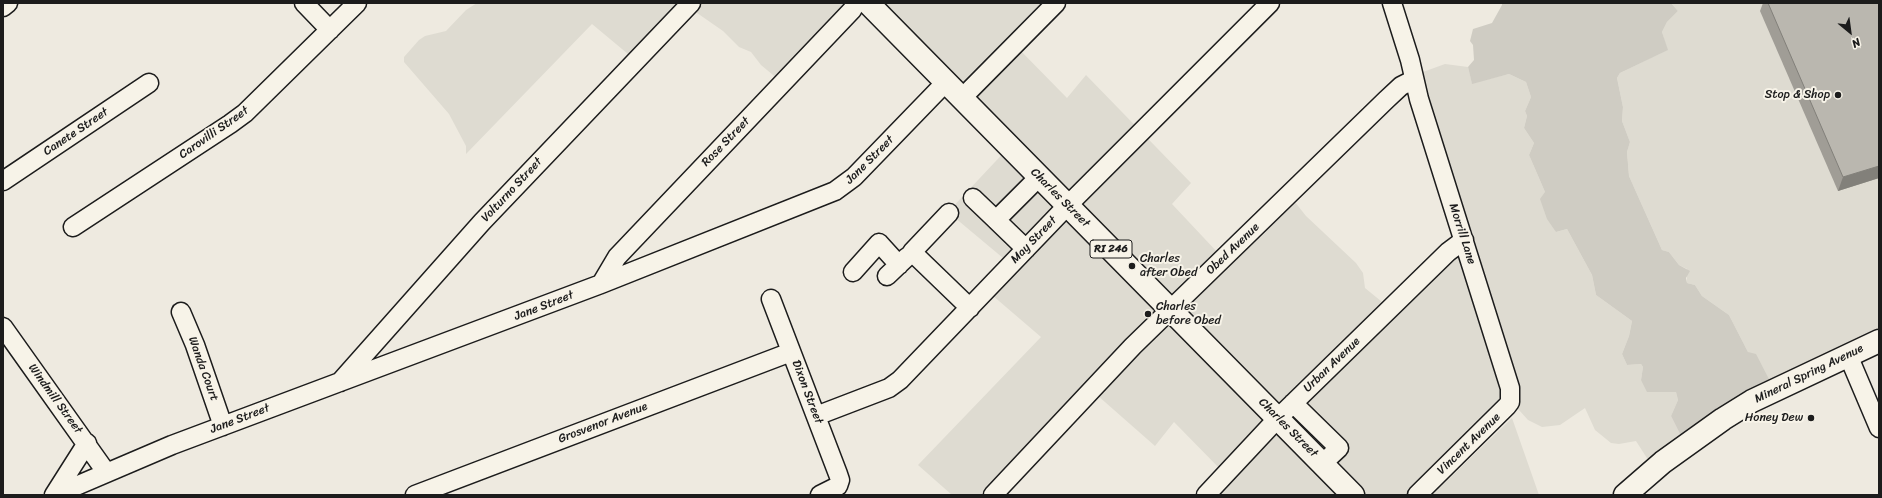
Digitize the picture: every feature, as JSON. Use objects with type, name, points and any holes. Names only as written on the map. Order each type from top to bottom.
[{"type":"main road","name":"Charles Street","points":[[868,3],[945,83],[962,98],[1171,310],[1285,411],[1296,436],[1353,495]]},
{"type":"main road","name":"Mineral Spring Avenue","points":[[1625,495],[1663,462],[1723,419],[1752,401],[1879,341]]},
{"type":"street","points":[[3,7],[8,3]]},
{"type":"street","points":[[304,3],[330,30]]},
{"type":"street","name":"Carovilli Street","points":[[73,227],[230,124],[268,91],[357,3]]},
{"type":"street","name":"Volturno Street","points":[[339,383],[482,222],[691,3]]},
{"type":"street","name":"Rose Street","points":[[602,284],[617,257],[852,10],[856,3]]},
{"type":"street","points":[[962,98],[1056,3]]},
{"type":"street","name":"May Street","points":[[816,416],[895,384],[1067,206],[1270,3]]},
{"type":"street","name":"Morrill Lane","points":[[1392,3],[1410,60],[1419,99],[1510,388]]},
{"type":"street","name":"Obed Avenue","points":[[993,495],[1133,346],[1386,100],[1401,86],[1414,80]]},
{"type":"street","name":"Canete Street","points":[[3,181],[149,83]]},
{"type":"street","name":"Jane Street","points":[[54,495],[106,472],[223,426],[602,284],[835,191],[854,177],[945,83]]},
{"type":"street","points":[[996,220],[1039,177]]},
{"type":"street","points":[[973,198],[1026,249]]},
{"type":"street","points":[[853,272],[879,243],[893,270],[949,213]]},
{"type":"street","name":"Urban Avenue","points":[[1206,495],[1285,411],[1448,252],[1464,240]]},
{"type":"street","points":[[912,252],[970,308]]},
{"type":"street","name":"Dixon Street","points":[[771,299],[840,480],[838,486],[820,495]]},
{"type":"street","name":"Wanda Court","points":[[181,312],[195,345],[223,426]]},
{"type":"street","name":"Windmill Street","points":[[3,327],[106,472]]},
{"type":"street","name":"Grosvenor Avenue","points":[[416,495],[791,352]]},
{"type":"street","points":[[1848,355],[1879,428]]},
{"type":"street","name":"Vincent Avenue","points":[[1417,495],[1507,406],[1510,402],[1510,388]]},
{"type":"street","points":[[1285,411],[1312,422],[1339,448],[1323,464]]},
{"type":"street","points":[[1296,436],[1312,422]]},
{"type":"street","points":[[54,495],[86,443]]},
{"type":"shaded area","points":[[477,3],[856,3],[779,80],[761,65],[751,52],[739,47],[723,31],[687,6],[634,59],[592,24],[466,154],[466,146],[449,114],[404,62],[404,57],[419,40],[425,36],[446,31],[466,10]]},
{"type":"shaded area","points":[[867,3],[1052,3],[1014,44],[1067,98],[1086,75],[1191,183],[1172,204],[1219,254],[1287,192],[1306,216],[1356,263],[1363,273],[1365,288],[1387,306],[1459,236],[1412,76],[1445,64],[1468,67],[1472,83],[1509,74],[1526,82],[1531,97],[1525,111],[1527,116],[1524,128],[1534,143],[1529,155],[1545,192],[1556,232],[1567,229],[1592,275],[1596,295],[1632,321],[1629,336],[1622,354],[1627,365],[1641,364],[1643,367],[1641,380],[1676,392],[1678,400],[1671,416],[1684,442],[1652,466],[1636,441],[1619,444],[1611,443],[1595,430],[1585,408],[1560,425],[1542,427],[1528,420],[1510,400],[1414,495],[1223,495],[1213,486],[1222,471],[1174,422],[1155,446],[1089,388],[987,495],[952,495],[918,465],[1041,337],[992,295],[1013,268],[948,212],[1010,146]]},
{"type":"shaded area","points":[[1502,3],[1671,3],[1678,11],[1667,22],[1662,32],[1668,50],[1620,73],[1617,78],[1623,107],[1622,121],[1630,142],[1627,152],[1629,176],[1662,250],[1669,252],[1679,265],[1690,271],[1686,278],[1687,283],[1695,285],[1702,296],[1729,315],[1748,352],[1756,354],[1773,387],[1684,442],[1671,416],[1678,400],[1676,392],[1647,392],[1641,380],[1643,367],[1641,364],[1627,365],[1622,354],[1629,336],[1632,321],[1596,295],[1592,275],[1567,229],[1556,232],[1547,219],[1540,199],[1545,192],[1529,155],[1534,143],[1524,128],[1527,116],[1525,111],[1531,97],[1526,82],[1509,74],[1472,84],[1468,67],[1474,60],[1473,45],[1470,41],[1473,29],[1492,23]]},
{"type":"shaded area","points":[[1671,3],[1879,3],[1879,335],[1773,387],[1748,352],[1729,315],[1702,296],[1695,285],[1687,283],[1687,269],[1679,265],[1669,252],[1662,250],[1629,176],[1627,152],[1630,142],[1622,121],[1623,107],[1617,78],[1620,73],[1667,50],[1662,32],[1667,22],[1678,11]]},
{"type":"shaded area","points":[[1512,418],[1539,495],[1432,495]]},
{"type":"building","name":"Stop & Shop","points":[[1768,3],[1879,3],[1879,166],[1843,177]]},
{"type":"place","name":"Stop & Shop","points":[[1838,95]]},
{"type":"place","name":"Charles after Obed","points":[[1132,266]]},
{"type":"place","name":"Charles before Obed","points":[[1148,314]]},
{"type":"place","name":"Honey Dew","points":[[1811,418]]}]
